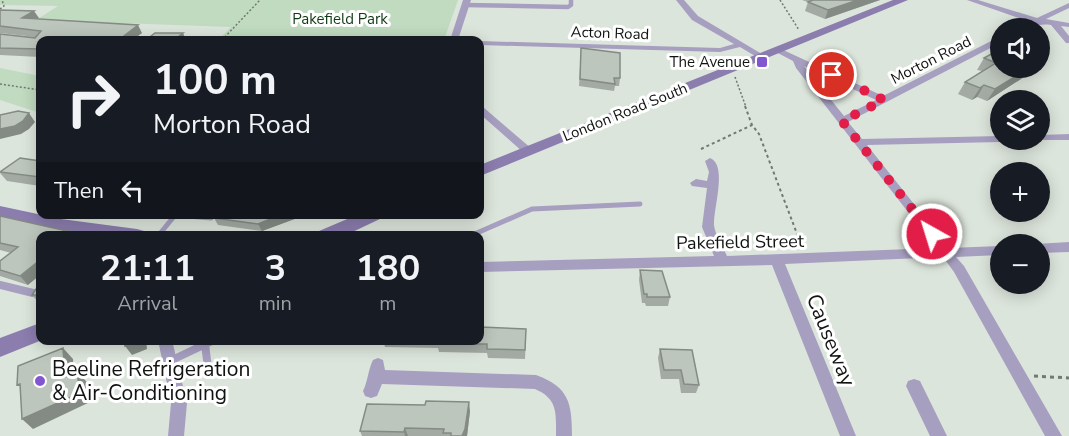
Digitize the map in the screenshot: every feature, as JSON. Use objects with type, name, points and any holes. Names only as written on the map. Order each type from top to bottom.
[{"type":"main road","name":"London Road South","points":[[484,169],[903,0]]},
{"type":"main road","points":[[0,212],[102,231]]},
{"type":"main road","points":[[337,231],[365,219]]},
{"type":"main road","points":[[0,348],[36,334]]},
{"type":"street","points":[[680,0],[695,18],[763,57]]},
{"type":"street","points":[[971,0],[1029,18]]},
{"type":"street","points":[[455,36],[466,2]]},
{"type":"street","points":[[1045,18],[1069,5]]},
{"type":"street","points":[[1050,22],[1069,25]]},
{"type":"street","points":[[1054,23],[1069,41]]},
{"type":"street","name":"Acton Road","points":[[484,43],[720,50],[740,45]]},
{"type":"street","name":"Morton Road","points":[[842,121],[990,45]]},
{"type":"street","points":[[778,51],[884,100]]},
{"type":"street","points":[[797,59],[799,66],[947,253],[1054,436]]},
{"type":"street","points":[[484,113],[528,152]]},
{"type":"street","points":[[1050,138],[1069,137]]},
{"type":"street","points":[[858,142],[990,139]]},
{"type":"street","points":[[710,161],[714,172],[708,227],[722,260]]},
{"type":"street","points":[[696,183],[712,185]]},
{"type":"street","points":[[1050,248],[1069,247]]},
{"type":"street","name":"Pakefield Street","points":[[484,267],[990,251]]},
{"type":"street","name":"Causeway","points":[[776,259],[848,436]]},
{"type":"street","points":[[166,345],[180,403],[176,436]]},
{"type":"street","points":[[376,378],[536,382],[549,387],[560,396],[564,407],[564,436]]},
{"type":"street","points":[[914,386],[939,436]]},
{"type":"lane","points":[[466,2],[568,7],[572,5],[572,0]]},
{"type":"lane","points":[[481,231],[532,209],[640,204]]},
{"type":"lane","points":[[162,231],[173,219]]},
{"type":"lane","points":[[0,285],[33,293]]},
{"type":"lane","points":[[170,361],[202,345]]},
{"type":"lane","points":[[204,345],[207,368]]},
{"type":"path","points":[[0,9],[4,6],[2,0]]},
{"type":"path","points":[[226,36],[260,0]]},
{"type":"path","points":[[780,0],[805,39]]},
{"type":"path","points":[[731,69],[753,121],[752,125],[759,134],[799,239]]},
{"type":"path","points":[[0,84],[36,89]]},
{"type":"path","points":[[701,149],[752,125]]},
{"type":"path","points":[[1019,375],[1069,378]]},
{"type":"green space","name":"Pakefield Park","points":[[0,0],[458,0],[445,36],[222,36],[231,27],[36,20],[58,6],[0,5]]},
{"type":"green space","points":[[0,68],[36,75],[36,112],[0,100]]},
{"type":"building","points":[[858,0],[828,10],[808,2]]},
{"type":"building","points":[[0,10],[34,11],[22,18],[138,25],[124,36],[37,36],[41,31],[0,26]]},
{"type":"building","points":[[155,33],[183,33],[179,36],[151,36]]},
{"type":"building","points":[[0,34],[35,38],[36,49],[0,48]]},
{"type":"building","points":[[581,48],[620,53],[620,78],[614,78],[615,84],[580,79]]},
{"type":"building","points":[[990,67],[990,78],[1013,78],[995,89],[984,85],[980,88],[965,82]]},
{"type":"building","points":[[18,111],[29,113],[15,126],[0,129],[0,115]]},
{"type":"building","points":[[20,158],[36,160],[36,176],[0,172]]},
{"type":"building","points":[[0,216],[67,231],[36,231],[36,263],[20,276],[0,270],[0,261],[18,247],[0,243]]},
{"type":"building","points":[[221,219],[270,219],[258,224]]},
{"type":"building","points":[[640,270],[662,271],[670,297],[647,297],[647,294],[644,294]]},
{"type":"building","points":[[484,327],[526,329],[525,350],[487,349],[487,344],[484,344]]},
{"type":"building","points":[[63,348],[65,377],[77,372],[80,393],[22,419],[20,384],[17,385],[18,366]]},
{"type":"building","points":[[660,349],[692,350],[699,385],[684,384],[681,370],[664,370]]},
{"type":"building","points":[[426,401],[469,402],[462,436],[443,433],[444,429],[405,428],[404,432],[360,431],[367,404],[425,405]]},
{"type":"place","name":"The Avenue","points":[[762,62]]},
{"type":"place","name":"Beeline Refrigeration & Air-Conditioning","points":[[40,381]]},
{"type":"route","points":[[832,75],[884,100],[842,121],[932,234]]}]
